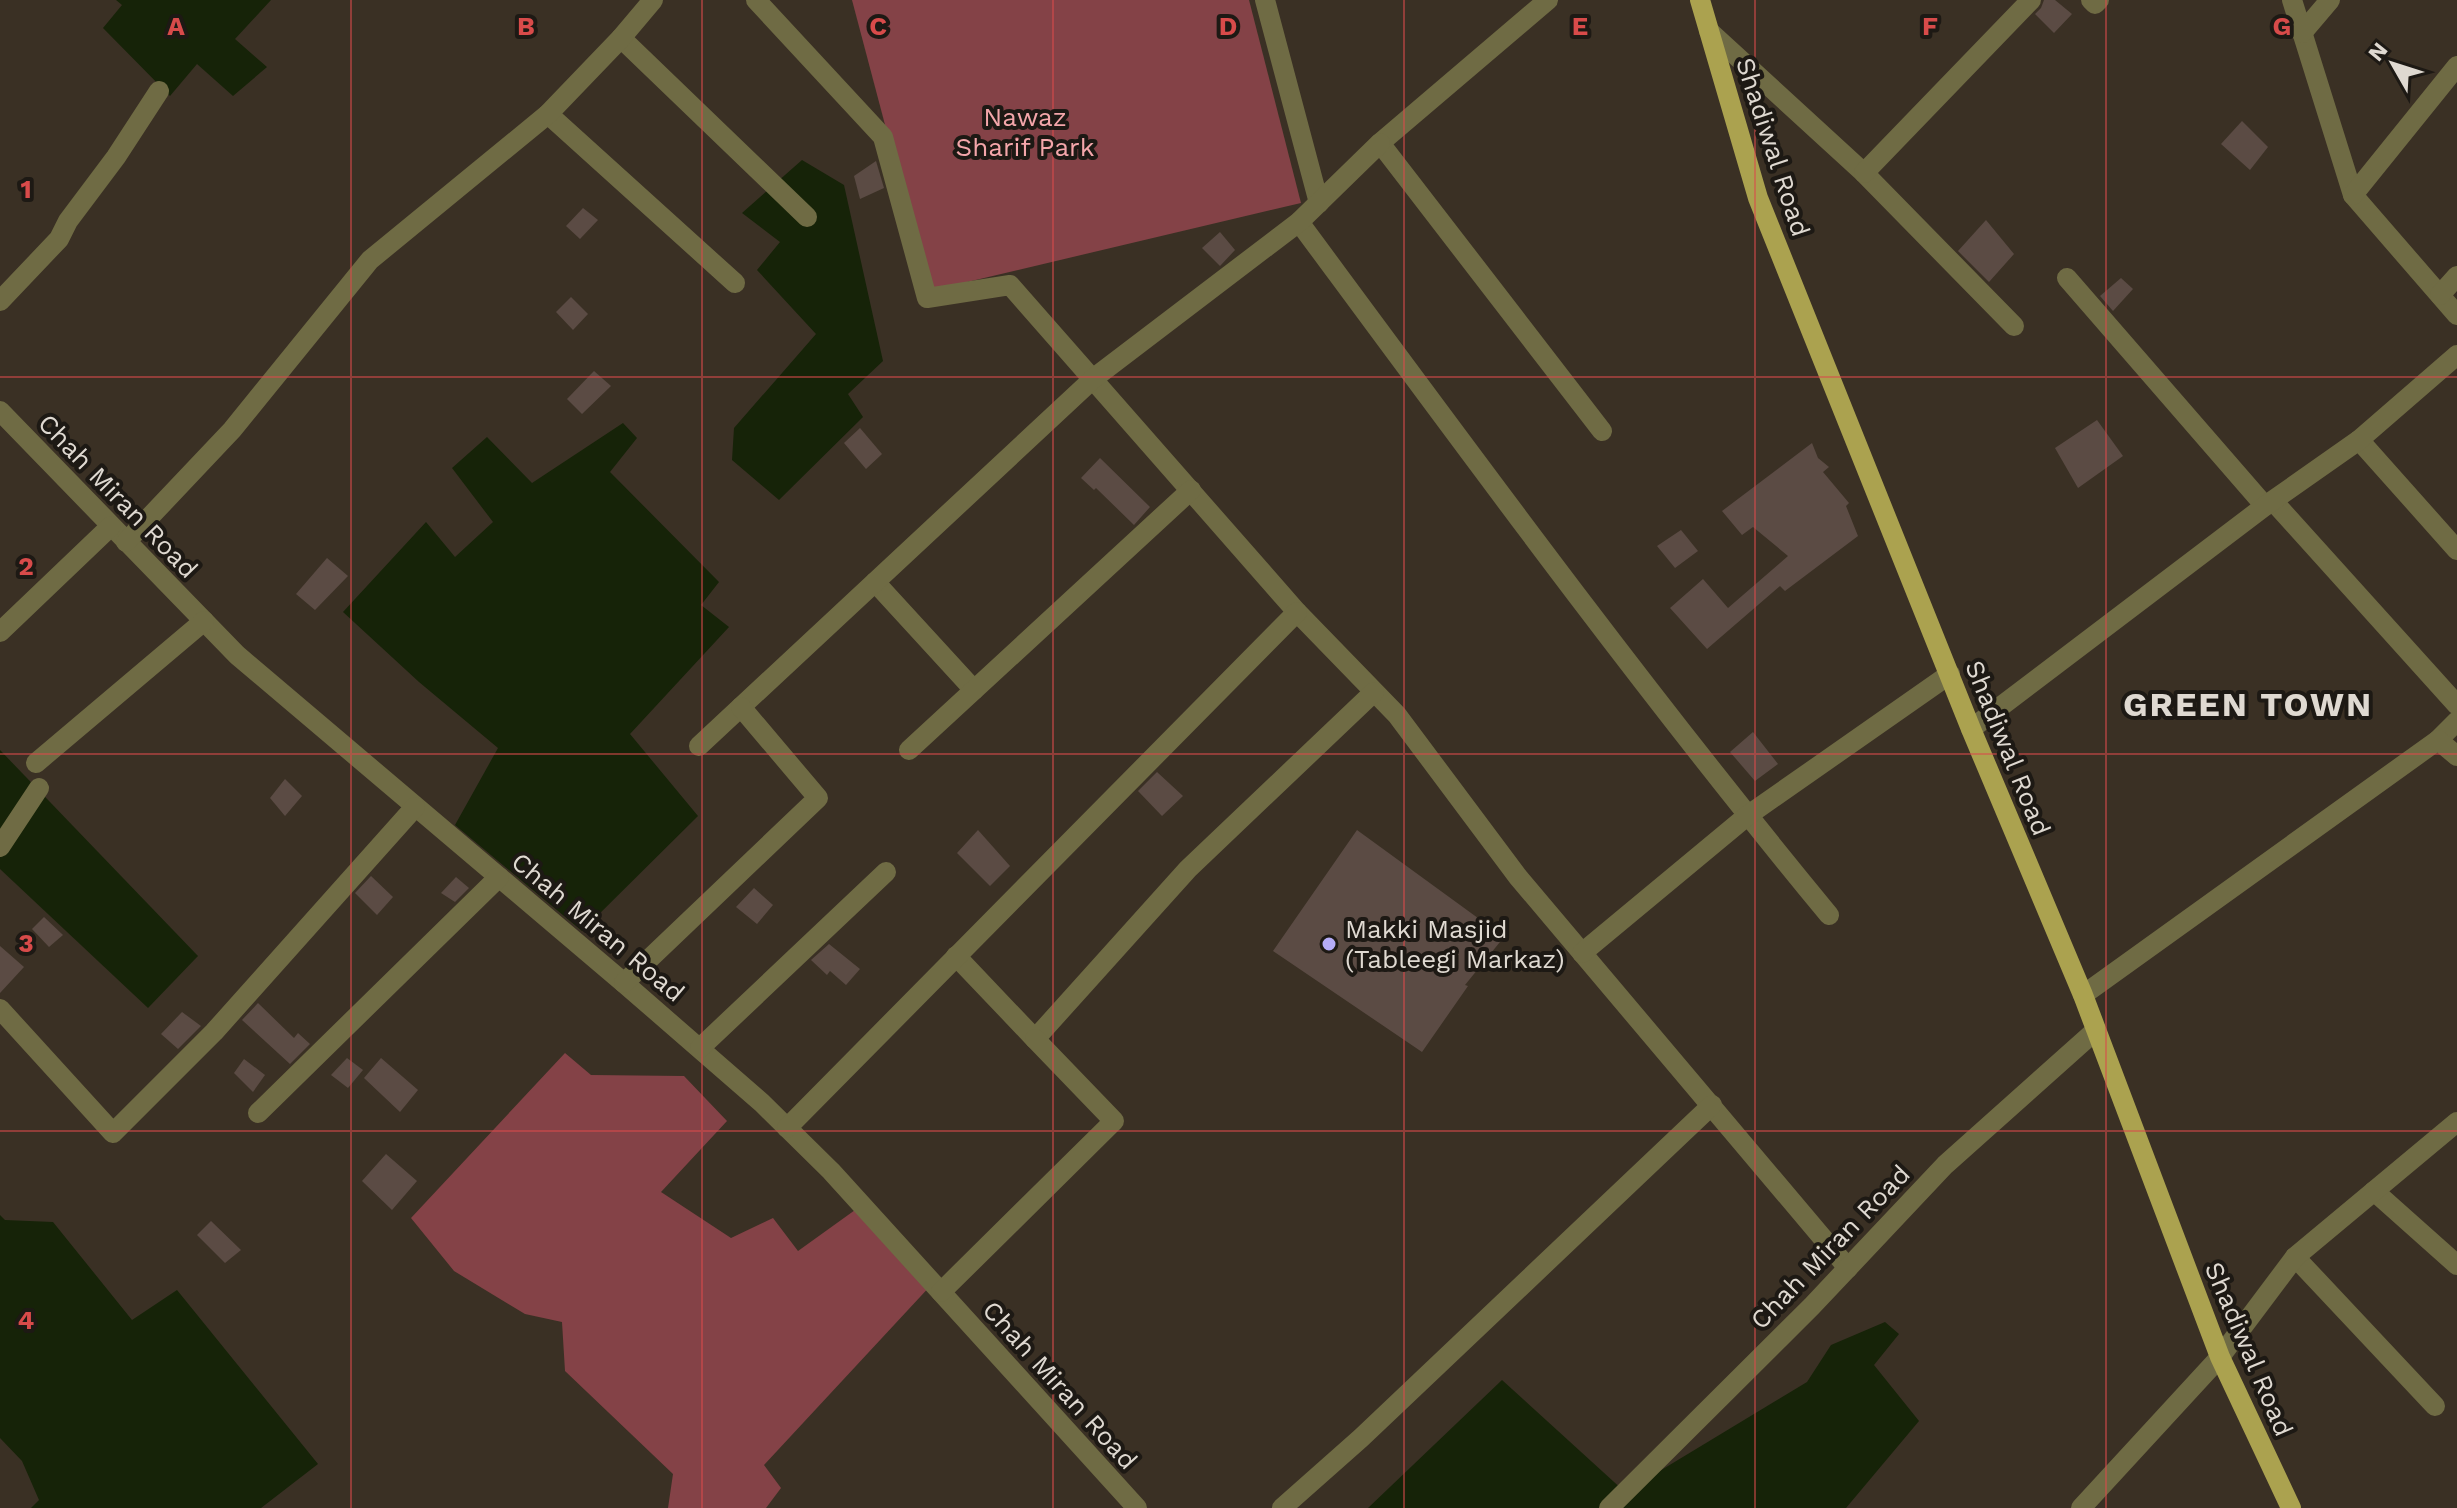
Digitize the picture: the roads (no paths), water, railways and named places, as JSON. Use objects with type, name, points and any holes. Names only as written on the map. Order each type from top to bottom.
[{"type":"main road","name":"Shadiwal Road","points":[[1700,0],[1758,198],[1971,729],[2083,995],[2220,1357],[2291,1508]]},
{"type":"street","points":[[756,0],[883,137],[927,298],[1010,285],[1297,612],[1397,715],[1518,877],[1848,1268]]},
{"type":"street","points":[[1265,0],[1319,203]]},
{"type":"street","points":[[699,746],[1094,378],[1299,222],[1380,143],[1548,0]]},
{"type":"street","points":[[1864,173],[2031,0]]},
{"type":"street","points":[[2091,0],[2095,4],[2099,0]]},
{"type":"street","points":[[2292,0],[2353,195],[2457,315]]},
{"type":"street","points":[[2302,33],[2330,0]]},
{"type":"street","points":[[126,542],[232,430],[370,260],[548,114],[621,38],[649,1]]},
{"type":"street","points":[[1709,31],[1864,173],[2014,326]]},
{"type":"street","points":[[621,38],[807,217]]},
{"type":"street","points":[[2353,195],[2457,66]]},
{"type":"street","points":[[0,301],[59,239],[68,221],[116,157],[159,91]]},
{"type":"street","points":[[548,114],[735,283]]},
{"type":"street","points":[[1380,143],[1602,431]]},
{"type":"street","points":[[1299,222],[1523,526],[1747,816],[1829,915]]},
{"type":"street","points":[[2440,295],[2457,276]]},
{"type":"street","points":[[2067,278],[2269,504],[2457,705]]},
{"type":"street","points":[[1971,729],[2269,504],[2359,440],[2457,355]]},
{"type":"street","name":"Chah Miran Road","points":[[0,411],[237,655],[700,1048],[787,1128],[831,1171],[1137,1508]]},
{"type":"street","points":[[2359,440],[2457,550]]},
{"type":"street","points":[[909,750],[1191,490]]},
{"type":"street","points":[[0,632],[111,526]]},
{"type":"street","points":[[875,582],[974,690]]},
{"type":"street","points":[[787,1128],[1297,612]]},
{"type":"street","points":[[36,763],[204,621]]},
{"type":"street","points":[[1582,953],[1747,816],[1950,674]]},
{"type":"street","points":[[1035,1039],[1188,869],[1374,692]]},
{"type":"street","points":[[624,983],[818,798],[741,707]]},
{"type":"street","points":[[2083,995],[2438,740],[2457,721]]},
{"type":"street","points":[[2438,740],[2457,756]]},
{"type":"street","points":[[0,847],[39,788]]},
{"type":"street","points":[[0,1009],[113,1133],[214,1032],[415,807]]},
{"type":"street","points":[[700,1048],[886,872]]},
{"type":"street","points":[[258,1113],[499,877]]},
{"type":"street","points":[[941,1292],[1114,1121],[956,956]]},
{"type":"street","name":"Chah Miran Road","points":[[1609,1508],[1848,1268],[1945,1165],[2095,1031]]},
{"type":"street","points":[[1282,1508],[1361,1438],[1712,1105]]},
{"type":"street","points":[[2081,1508],[2220,1357],[2295,1257],[2457,1122]]},
{"type":"street","points":[[2374,1191],[2457,1265]]},
{"type":"street","points":[[2295,1257],[2435,1406]]},
{"type":"place","name":"Makki Masjid (Tableegi Markaz)","points":[[1329,944]]},
{"type":"district","name":"GREEN TOWN","points":[[2248,704]]},
{"type":"park label","name":"Nawaz Sharif Park","points":[[1025,132]]}]
